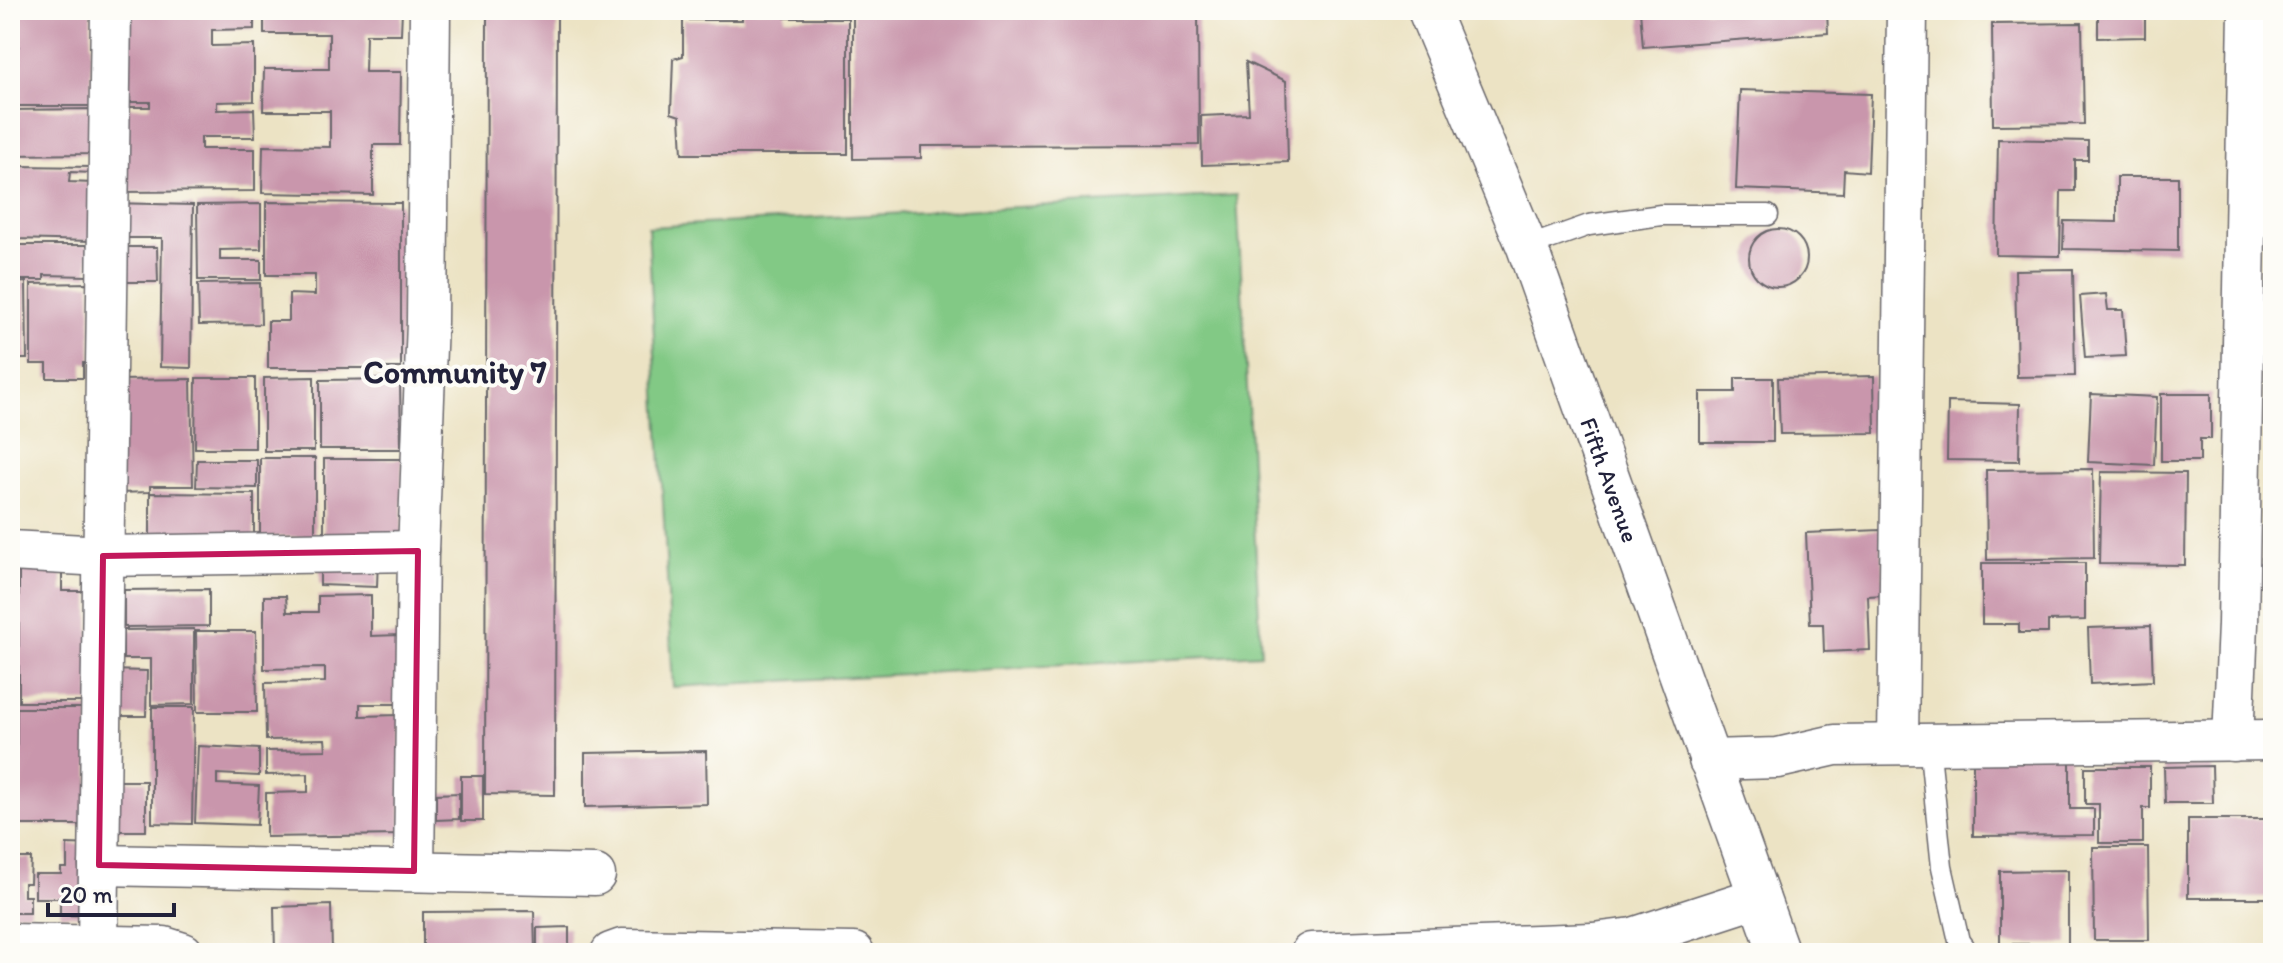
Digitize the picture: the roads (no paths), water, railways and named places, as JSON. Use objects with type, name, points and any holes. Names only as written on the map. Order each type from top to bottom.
[{"type":"street","points":[[98,945],[111,10]]},
{"type":"street","points":[[414,871],[418,551],[427,322],[430,10]]},
{"type":"street","name":"Fifth Avenue","points":[[1428,10],[1527,247],[1779,953]]},
{"type":"street","points":[[1907,10],[1914,743]]},
{"type":"street","points":[[2233,741],[2256,624],[2249,10]]},
{"type":"street","points":[[10,551],[103,556],[418,551]]},
{"type":"street","points":[[1709,760],[1778,758],[1835,745],[2273,740]]},
{"type":"street","points":[[99,865],[595,875]]},
{"type":"street","points":[[1311,953],[1594,948],[1759,897]]},
{"type":"street","points":[[18,947],[164,947],[183,953]]},
{"type":"street","points":[[611,953],[622,949],[854,953]]},
{"type":"lane","points":[[1527,247],[1589,225],[1661,215],[1768,215]]},
{"type":"lane","points":[[1914,743],[1959,941],[1968,953]]},
{"type":"district","name":"Community 7","points":[[455,372]]}]
